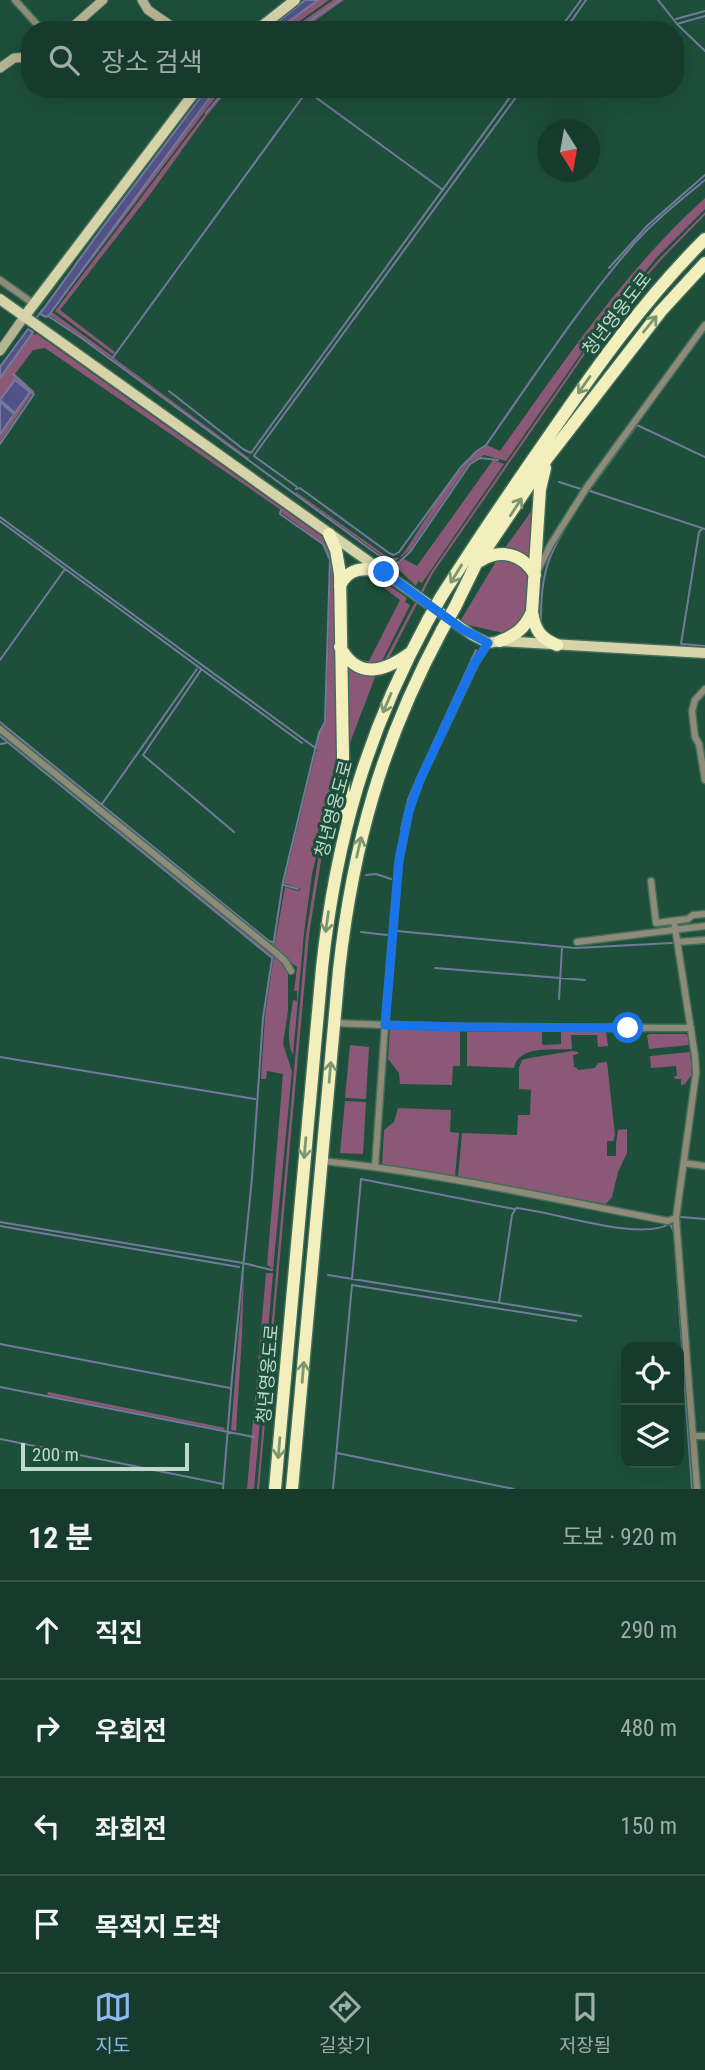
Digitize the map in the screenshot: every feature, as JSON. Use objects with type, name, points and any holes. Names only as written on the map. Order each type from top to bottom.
[{"type":"highway","name":"청년영웅도로","points":[[275,1489],[322,968],[331,896],[357,783],[368,750],[389,696],[410,653],[441,597],[491,519],[620,334],[705,239]]},
{"type":"highway","name":"청년영웅도로","points":[[292,1489],[334,1023],[348,898],[374,788],[405,703],[476,564],[548,457],[654,319],[705,263]]},
{"type":"highway","points":[[548,457],[540,489],[532,612],[539,635],[556,646]]},
{"type":"highway","points":[[329,534],[339,560],[345,806],[339,855]]},
{"type":"highway","points":[[476,564],[486,558],[506,554],[517,556],[525,561],[535,576]]},
{"type":"highway","points":[[339,588],[343,579],[355,571],[367,568],[384,572]]},
{"type":"highway","points":[[494,642],[512,637],[521,630],[532,612]]},
{"type":"highway","points":[[340,647],[349,660],[365,669],[389,666],[410,653]]},
{"type":"main road","points":[[268,21],[295,0]]},
{"type":"main road","points":[[26,318],[190,98]]},
{"type":"main road","points":[[0,299],[462,629],[494,642],[705,653]]},
{"type":"street","points":[[15,0],[34,21]]},
{"type":"street","points":[[80,21],[103,0]]},
{"type":"street","points":[[142,0],[148,10],[164,21]]},
{"type":"street","points":[[0,68],[14,58],[21,58]]},
{"type":"street","points":[[0,280],[34,304]]},
{"type":"street","points":[[0,351],[26,318]]},
{"type":"street","points":[[535,576],[551,544],[585,490],[705,325]]},
{"type":"street","points":[[375,1167],[399,860],[409,811],[420,780],[474,664],[494,642]]},
{"type":"street","points":[[705,689],[695,700],[692,711],[705,780]]},
{"type":"street","points":[[0,729],[275,952],[291,971]]},
{"type":"street","points":[[651,881],[656,923],[705,914]]},
{"type":"street","points":[[674,921],[696,1073],[676,1218],[697,1489]]},
{"type":"street","points":[[577,942],[705,926]]},
{"type":"street","points":[[678,942],[705,940]]},
{"type":"street","points":[[334,1023],[463,1027],[691,1028]]},
{"type":"street","points":[[321,1161],[456,1180],[668,1221],[676,1218]]},
{"type":"street","points":[[684,1163],[705,1166]]},
{"type":"street","points":[[693,1436],[705,1436]]},
{"type":"shaded area","points":[[305,0],[318,0],[289,21],[279,21]]},
{"type":"shaded area","points":[[318,0],[329,0],[300,21],[289,21]]},
{"type":"shaded area","points":[[333,0],[344,0],[315,21],[303,21]]},
{"type":"shaded area","points":[[200,98],[209,98],[49,315],[46,317],[40,314]]},
{"type":"shaded area","points":[[209,98],[215,98],[52,312],[112,356],[111,358],[49,315]]},
{"type":"shaded area","points":[[217,98],[221,98],[60,310],[115,352],[113,354],[55,311]]},
{"type":"shaded area","points":[[705,198],[705,209],[657,257],[603,322],[506,461],[484,455],[469,463],[409,551],[394,562],[295,493],[389,558],[399,558],[465,465],[487,445],[500,451],[621,287]]},
{"type":"shaded area","points":[[705,212],[606,324],[433,573],[387,662],[383,663],[431,572],[604,323],[659,259]]},
{"type":"shaded area","points":[[28,329],[33,332],[0,378],[0,367]]},
{"type":"shaded area","points":[[33,332],[327,540],[335,559],[338,775],[312,874],[293,1055],[289,1028],[293,1000],[297,1001],[297,991],[294,991],[297,967],[274,949],[285,887],[298,891],[301,889],[284,883],[318,750],[319,734],[326,722],[331,561],[324,544],[281,510],[45,348],[33,350],[15,374],[34,391],[0,442],[0,434],[30,392],[15,380],[13,414],[0,402],[0,378]]},
{"type":"shaded area","points":[[114,358],[249,458],[248,460],[113,360]]},
{"type":"shaded area","points":[[15,380],[30,392],[0,434],[0,402],[14,412],[0,400]]},
{"type":"shaded area","points":[[493,460],[504,464],[422,583],[418,581],[416,586],[395,566],[404,559],[417,566]]},
{"type":"shaded area","points":[[535,506],[532,565],[502,552]]},
{"type":"shaded area","points":[[498,558],[515,559],[529,572],[525,613],[508,634],[459,623]]},
{"type":"shaded area","points":[[362,573],[346,587],[348,645],[359,658],[369,661],[400,600],[370,577],[371,573],[407,598],[405,602],[410,605],[380,665],[367,667],[345,650],[343,582]]},
{"type":"shaded area","points":[[347,663],[377,672],[345,756]]},
{"type":"shaded area","points":[[339,783],[323,848],[309,935],[257,1489],[306,935],[320,847]]},
{"type":"shaded area","points":[[116,827],[272,954],[271,956],[115,829]]},
{"type":"shaded area","points":[[274,955],[285,964],[288,973],[288,1011],[283,1044],[292,1071],[273,1269],[267,1265],[283,1074],[267,1071],[266,1079],[261,1079],[265,1016]]},
{"type":"shaded area","points":[[390,1029],[460,1031],[460,1066],[453,1066],[452,1085],[400,1084],[399,1073],[388,1059]]},
{"type":"shaded area","points":[[561,1031],[606,1032],[608,1046],[598,1047],[597,1035],[571,1035],[572,1049],[529,1052],[522,1055],[514,1068],[467,1066],[467,1032],[542,1032],[544,1045],[561,1044]]},
{"type":"shaded area","points":[[685,1034],[688,1036],[689,1045],[649,1049],[647,1035]]},
{"type":"shaded area","points":[[350,1045],[369,1047],[366,1099],[345,1098]]},
{"type":"shaded area","points":[[578,1052],[573,1055],[574,1067],[578,1070],[595,1068],[598,1063],[607,1062],[615,1135],[613,1141],[607,1141],[607,1156],[616,1156],[618,1130],[627,1129],[627,1153],[618,1172],[612,1197],[606,1204],[458,1177],[462,1133],[517,1135],[518,1115],[530,1115],[531,1090],[519,1089],[519,1068],[522,1060]]},
{"type":"shaded area","points":[[690,1052],[692,1074],[685,1084],[681,1085],[681,1079],[675,1079],[676,1066],[651,1068],[650,1056]]},
{"type":"shaded area","points":[[345,1101],[366,1102],[363,1154],[340,1153]]},
{"type":"shaded area","points":[[398,1108],[451,1110],[450,1132],[459,1133],[455,1176],[382,1164],[384,1130],[394,1122]]},
{"type":"shaded area","points":[[244,1268],[242,1336],[236,1431],[231,1430]]},
{"type":"shaded area","points":[[266,1273],[273,1273],[254,1489],[247,1489]]},
{"type":"shaded area","points":[[48,1392],[225,1428],[224,1430],[47,1395]]},
{"type":"waterway","points":[[309,21],[340,0]]},
{"type":"waterway","points":[[566,21],[581,0]]},
{"type":"waterway","points":[[571,21],[586,0]]},
{"type":"waterway","points":[[658,0],[675,21]]},
{"type":"waterway","points":[[676,19],[705,11]]},
{"type":"waterway","points":[[684,22],[705,16]]},
{"type":"waterway","points":[[684,31],[705,51]]},
{"type":"waterway","points":[[206,113],[218,98]]},
{"type":"waterway","points":[[111,360],[302,98]]},
{"type":"waterway","points":[[317,98],[443,190]]},
{"type":"waterway","points":[[169,391],[251,453],[509,98]]},
{"type":"waterway","points":[[297,487],[254,456],[255,454],[515,98]]},
{"type":"waterway","points":[[609,268],[648,225],[705,175]]},
{"type":"waterway","points":[[296,489],[300,488],[389,553],[394,555],[399,552],[461,467],[486,445],[607,276],[644,233],[705,180]]},
{"type":"waterway","points":[[35,320],[42,310]]},
{"type":"waterway","points":[[48,316],[392,565],[410,552],[470,464],[480,458],[498,460]]},
{"type":"waterway","points":[[0,444],[34,394],[13,374]]},
{"type":"waterway","points":[[585,496],[637,425],[705,457]]},
{"type":"waterway","points":[[559,482],[581,489]]},
{"type":"waterway","points":[[590,491],[705,529]]},
{"type":"waterway","points":[[273,947],[283,882],[319,733],[325,722],[330,560],[323,544],[280,514],[281,510]]},
{"type":"waterway","points":[[541,626],[544,577],[552,552],[576,510]]},
{"type":"waterway","points":[[0,517],[314,747]]},
{"type":"waterway","points":[[0,521],[302,743]]},
{"type":"waterway","points":[[702,529],[699,532],[681,644],[705,646]]},
{"type":"waterway","points":[[0,660],[65,569]]},
{"type":"waterway","points":[[401,829],[415,783],[476,650]]},
{"type":"waterway","points":[[102,804],[197,669]]},
{"type":"waterway","points":[[201,670],[143,755],[234,832]]},
{"type":"waterway","points":[[0,722],[273,942]]},
{"type":"waterway","points":[[0,736],[271,957]]},
{"type":"waterway","points":[[0,744],[6,743]]},
{"type":"waterway","points":[[366,875],[376,874],[391,879]]},
{"type":"waterway","points":[[284,885],[298,889]]},
{"type":"waterway","points":[[397,931],[575,948],[672,943]]},
{"type":"waterway","points":[[361,932],[387,935]]},
{"type":"waterway","points":[[559,999],[562,948]]},
{"type":"waterway","points":[[223,1489],[252,1178],[263,1018],[273,953]]},
{"type":"waterway","points":[[435,968],[585,980]]},
{"type":"waterway","points":[[0,1057],[255,1099]]},
{"type":"waterway","points":[[352,1279],[361,1179],[514,1209]]},
{"type":"waterway","points":[[499,1303],[512,1215],[516,1208],[617,1228],[655,1229],[669,1224]]},
{"type":"waterway","points":[[681,1217],[705,1219]]},
{"type":"waterway","points":[[0,1222],[272,1270]]},
{"type":"waterway","points":[[670,1224],[674,1232],[692,1489]]},
{"type":"waterway","points":[[0,1226],[239,1267]]},
{"type":"waterway","points":[[328,1275],[581,1316]]},
{"type":"waterway","points":[[333,1489],[352,1285],[576,1321]]},
{"type":"waterway","points":[[0,1344],[230,1388]]},
{"type":"waterway","points":[[0,1387],[254,1437]]},
{"type":"waterway","points":[[0,1439],[223,1484]]},
{"type":"waterway","points":[[337,1453],[514,1489]]},
{"type":"route","points":[[384,572],[462,629],[488,643],[474,664],[413,796],[399,860],[385,1025],[628,1028]]}]
